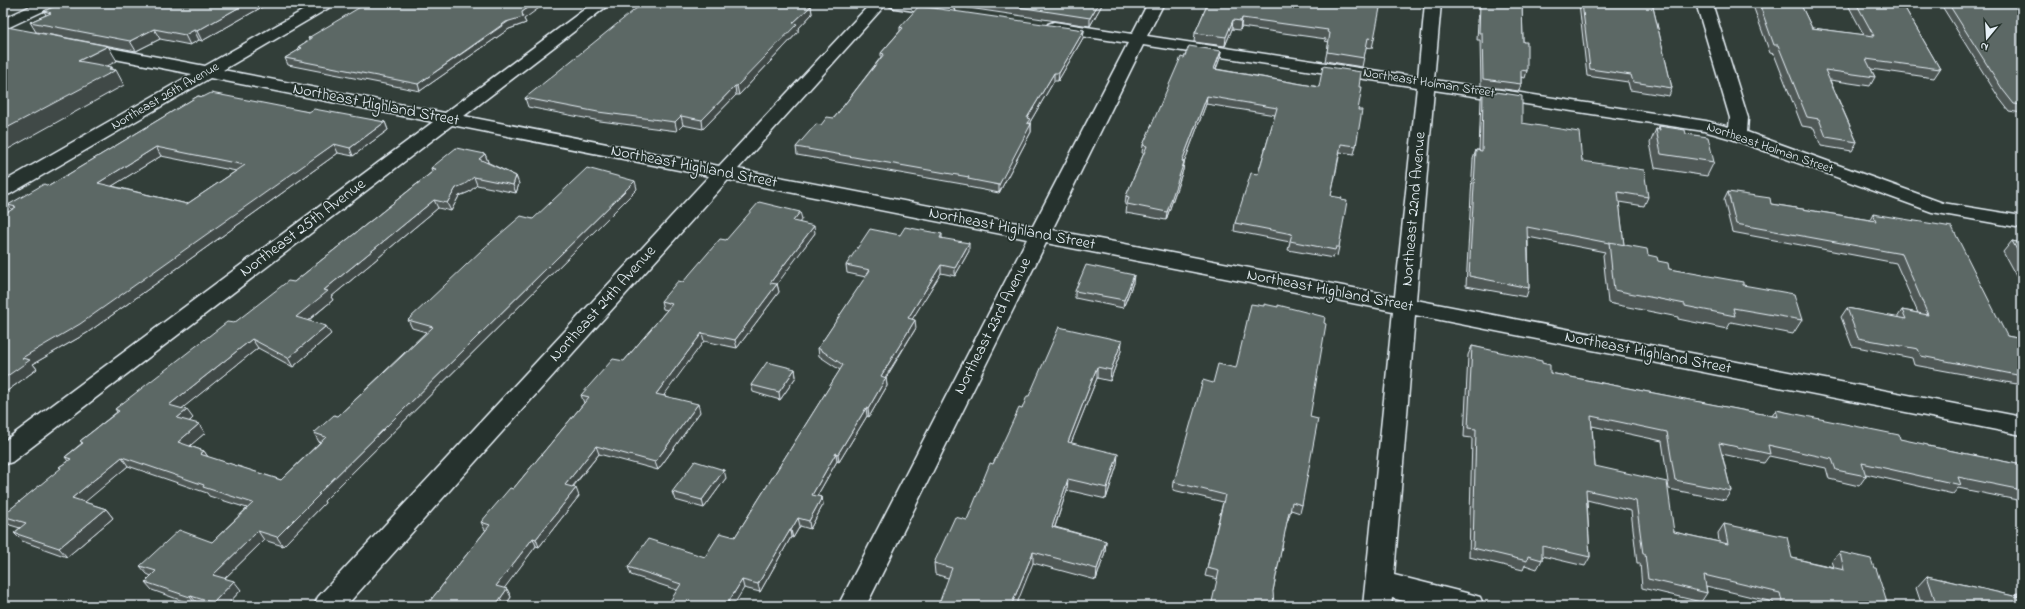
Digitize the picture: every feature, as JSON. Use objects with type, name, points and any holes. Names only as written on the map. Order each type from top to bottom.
[{"type":"street","points":[[3,25],[49,3]]},
{"type":"street","name":"Northeast 26th Avenue","points":[[3,190],[327,3]]},
{"type":"street","name":"Northeast 25th Avenue","points":[[3,455],[603,3]]},
{"type":"street","name":"Northeast 24th Avenue","points":[[328,606],[879,3]]},
{"type":"street","points":[[895,3],[962,13]]},
{"type":"street","name":"Northeast 23rd Avenue","points":[[852,606],[1156,3]]},
{"type":"street","name":"Northeast 22nd Avenue","points":[[1379,595],[1433,3]]},
{"type":"street","points":[[1704,3],[1739,118],[1738,135]]},
{"type":"street","name":"Northeast Holman Street","points":[[1036,24],[1426,82],[1706,126],[1738,135],[1939,208],[2022,222]]},
{"type":"street","name":"Northeast Highland Street","points":[[66,44],[2022,426]]},
{"type":"street","points":[[1379,595],[1470,606]]},
{"type":"building","points":[[62,3],[247,3],[197,31],[194,30],[185,35],[154,29],[130,41],[30,22],[51,13],[44,11]]},
{"type":"building","points":[[367,3],[535,3],[522,12],[523,17],[506,22],[418,84],[285,58],[302,48],[298,47],[312,38],[308,38]]},
{"type":"building","points":[[643,3],[791,3],[811,6],[793,23],[797,24],[702,120],[681,116],[675,122],[598,112],[525,98]]},
{"type":"building","points":[[992,3],[1099,3],[1090,18]]},
{"type":"building","points":[[1208,3],[1381,3],[1374,39],[1368,38],[1364,58],[1327,52],[1330,33],[1327,32],[1328,30],[1242,18],[1241,21],[1233,20],[1226,37],[1195,33]]},
{"type":"building","points":[[1480,3],[1522,3],[1523,42],[1527,42],[1527,71],[1521,70],[1521,84],[1483,79],[1482,33],[1479,33]]},
{"type":"building","points":[[1582,3],[1652,3],[1672,88],[1633,82],[1631,75],[1590,69]]},
{"type":"building","points":[[1759,3],[1800,3],[1812,28],[1874,36],[1856,3],[1902,3],[1940,69],[1866,59],[1875,77],[1825,70],[1857,142],[1826,137],[1819,119],[1807,117],[1778,45],[1774,45]]},
{"type":"building","points":[[1948,3],[2022,3],[2022,105],[2014,104],[2003,90]]},
{"type":"building","points":[[919,6],[1084,30],[1059,73],[1054,73],[1027,118],[1030,119],[1027,123],[1031,124],[999,185],[968,179],[969,177],[796,147],[816,124],[821,125],[827,117],[834,118],[884,54],[881,53],[903,28],[900,27]]},
{"type":"building","points":[[7,27],[108,46],[78,61],[112,67],[109,69],[116,70],[3,130],[3,28]]},
{"type":"building","points":[[1189,46],[1221,51],[1214,69],[1319,87],[1323,66],[1361,72],[1359,87],[1362,87],[1358,110],[1362,110],[1356,146],[1341,144],[1331,196],[1342,198],[1341,200],[1347,201],[1339,247],[1336,247],[1335,250],[1290,241],[1292,234],[1235,223],[1251,173],[1258,174],[1277,108],[1207,96],[1182,161],[1184,162],[1167,212],[1127,204],[1129,197],[1126,196],[1147,146],[1143,145],[1181,57],[1184,58]]},
{"type":"building","points":[[1483,90],[1522,96],[1522,123],[1579,132],[1582,161],[1644,170],[1648,197],[1618,192],[1624,245],[1527,227],[1529,288],[1469,276],[1476,150],[1482,151]]},
{"type":"building","points":[[211,93],[309,112],[314,109],[385,122],[350,148],[334,144],[80,324],[22,358],[30,360],[3,379],[3,215],[16,207],[8,205],[44,184],[49,186],[198,96],[203,97]],"holes":[[[156,147],[245,165],[187,204],[98,183]]]},
{"type":"building","points":[[1659,126],[1685,130],[1686,134],[1708,137],[1714,162],[1661,154],[1656,129],[1660,130]]},
{"type":"building","points":[[456,148],[485,154],[479,159],[516,176],[513,185],[474,177],[465,184],[456,188],[447,203],[434,200],[324,290],[328,291],[296,317],[326,326],[288,358],[252,339],[169,405],[187,410],[177,418],[199,424],[178,442],[204,451],[200,454],[281,480],[326,437],[314,433],[334,415],[338,416],[433,327],[408,320],[484,248],[521,216],[533,219],[587,168],[635,181],[318,494],[320,494],[277,537],[258,531],[213,575],[234,581],[213,603],[145,582],[156,571],[140,566],[179,530],[212,542],[253,503],[203,487],[204,485],[122,457],[72,498],[106,509],[59,548],[14,533],[26,523],[3,515],[61,468],[59,467],[71,459],[65,457],[83,443],[80,441],[119,411],[115,409],[227,322],[234,323],[288,281],[294,282],[436,169],[431,168]]},
{"type":"building","points":[[1728,192],[1770,198],[1771,204],[1876,221],[1873,214],[1952,227],[2007,336],[2022,339],[2022,376],[1921,356],[1918,349],[1858,338],[1847,308],[1906,319],[1902,310],[1928,315],[1902,254],[1736,224]]},
{"type":"building","points":[[759,202],[800,212],[793,221],[814,226],[770,283],[777,284],[735,340],[702,333],[656,394],[698,404],[655,462],[596,446],[565,485],[576,488],[536,539],[533,538],[496,586],[507,589],[495,606],[426,606],[490,525],[481,522],[510,488],[513,489],[589,397],[581,395],[613,359],[624,361],[672,304],[661,301],[678,281],[683,282],[720,239],[726,240]]},
{"type":"building","points":[[905,227],[942,234],[940,238],[969,243],[955,268],[941,265],[908,318],[915,320],[881,376],[886,378],[868,409],[866,408],[838,454],[836,453],[812,495],[822,497],[809,521],[798,518],[758,584],[742,580],[726,606],[667,606],[681,584],[628,567],[648,539],[705,557],[720,533],[735,537],[843,365],[818,348],[870,270],[846,265],[870,229],[900,235]]},
{"type":"building","points":[[2012,241],[2022,243],[2022,259]]},
{"type":"building","points":[[1609,242],[1647,249],[1648,255],[1657,257],[1658,261],[1668,263],[1669,269],[1743,282],[1743,285],[1794,294],[1802,320],[1733,308],[1735,316],[1685,306],[1685,304],[1614,290]]},
{"type":"building","points":[[1086,265],[1134,275],[1124,300],[1075,291]]},
{"type":"building","points":[[1251,304],[1264,306],[1264,304],[1278,307],[1278,305],[1325,317],[1324,323],[1326,324],[1310,417],[1318,419],[1302,505],[1292,502],[1289,512],[1273,591],[1274,606],[1211,606],[1219,571],[1207,568],[1225,495],[1174,482],[1203,380],[1213,383],[1218,364],[1236,368]]},
{"type":"building","points":[[1059,327],[1122,341],[1111,370],[1097,367],[1068,442],[1118,454],[1107,488],[1068,479],[1052,527],[1106,541],[1097,569],[1033,552],[1011,606],[938,606],[952,568],[934,563],[955,517],[967,520],[990,463],[993,464],[1019,408],[1022,409],[1027,396],[1029,396]]},
{"type":"building","points":[[1472,346],[1542,361],[1542,363],[1550,365],[1550,373],[1778,417],[1776,410],[1899,435],[1900,439],[1928,446],[2022,465],[2022,490],[1958,477],[1961,485],[1862,463],[1866,476],[1836,470],[1832,459],[1768,445],[1770,454],[1719,443],[1731,491],[1675,480],[1667,432],[1591,416],[1595,466],[1667,482],[1674,532],[1728,544],[1724,524],[1787,537],[1792,558],[1844,570],[1840,552],[1871,559],[1874,568],[1876,568],[1888,606],[1783,606],[1780,593],[1704,575],[1707,593],[1648,579],[1636,501],[1586,490],[1590,557],[1542,546],[1542,560],[1528,556],[1527,561],[1473,548],[1476,429],[1468,428]]},
{"type":"building","points":[[767,362],[795,369],[779,392],[751,385]]},
{"type":"building","points":[[695,461],[724,470],[702,500],[672,492]]},
{"type":"building","points":[[1927,576],[2018,597],[2016,593],[2022,594],[2022,606],[1937,606]]}]
